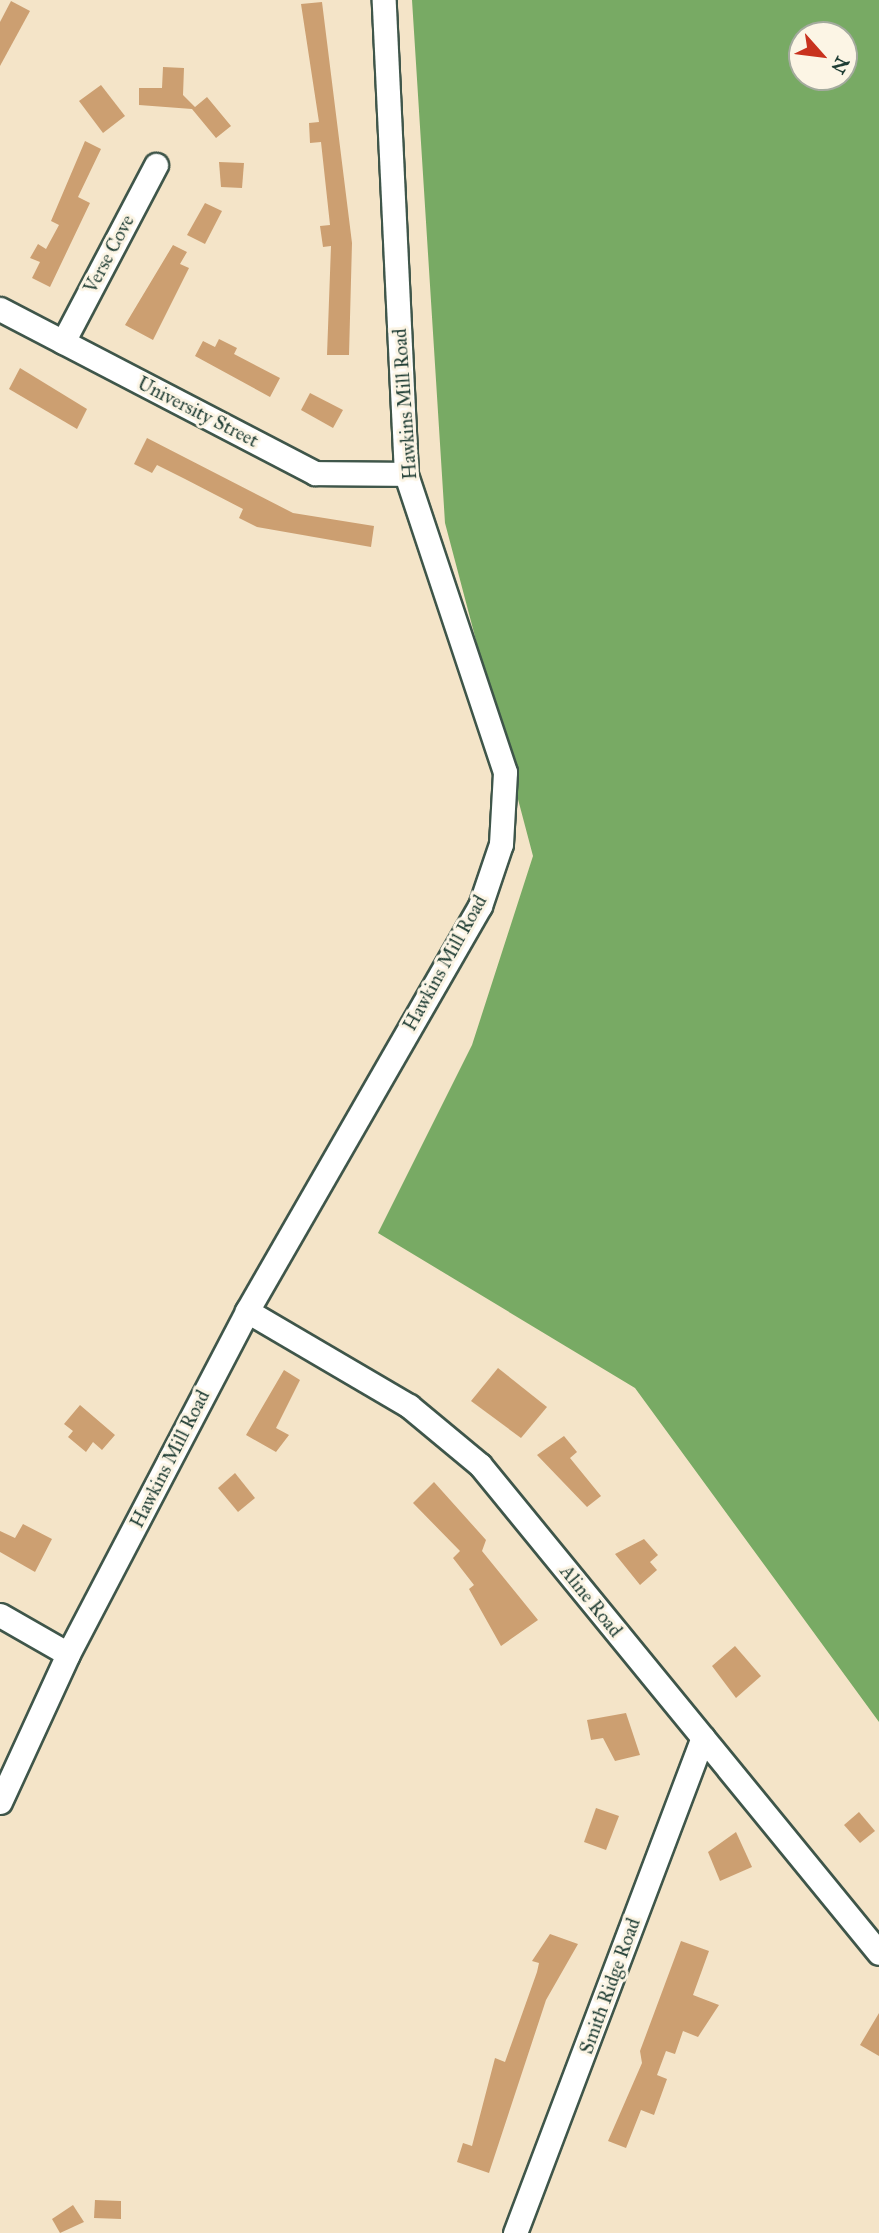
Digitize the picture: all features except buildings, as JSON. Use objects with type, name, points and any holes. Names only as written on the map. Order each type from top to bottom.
[{"type":"street","name":"Hawkins Mill Road","points":[[0,1802],[68,1654],[247,1311],[480,906],[501,844],[505,772],[406,474],[384,0]]},
{"type":"street","name":"Verse Cove","points":[[62,342],[156,165]]},
{"type":"street","name":"University Street","points":[[0,309],[315,473],[406,474]]},
{"type":"street","name":"Aline Road","points":[[247,1311],[408,1406],[480,1465],[879,1953]]},
{"type":"street","points":[[0,1615],[68,1654]]},
{"type":"street","name":"Smith Ridge Road","points":[[523,2230],[703,1737]]},
{"type":"green space","points":[[412,0],[879,0],[879,1722],[635,1388],[378,1233],[472,1045],[533,856],[445,523]]}]
